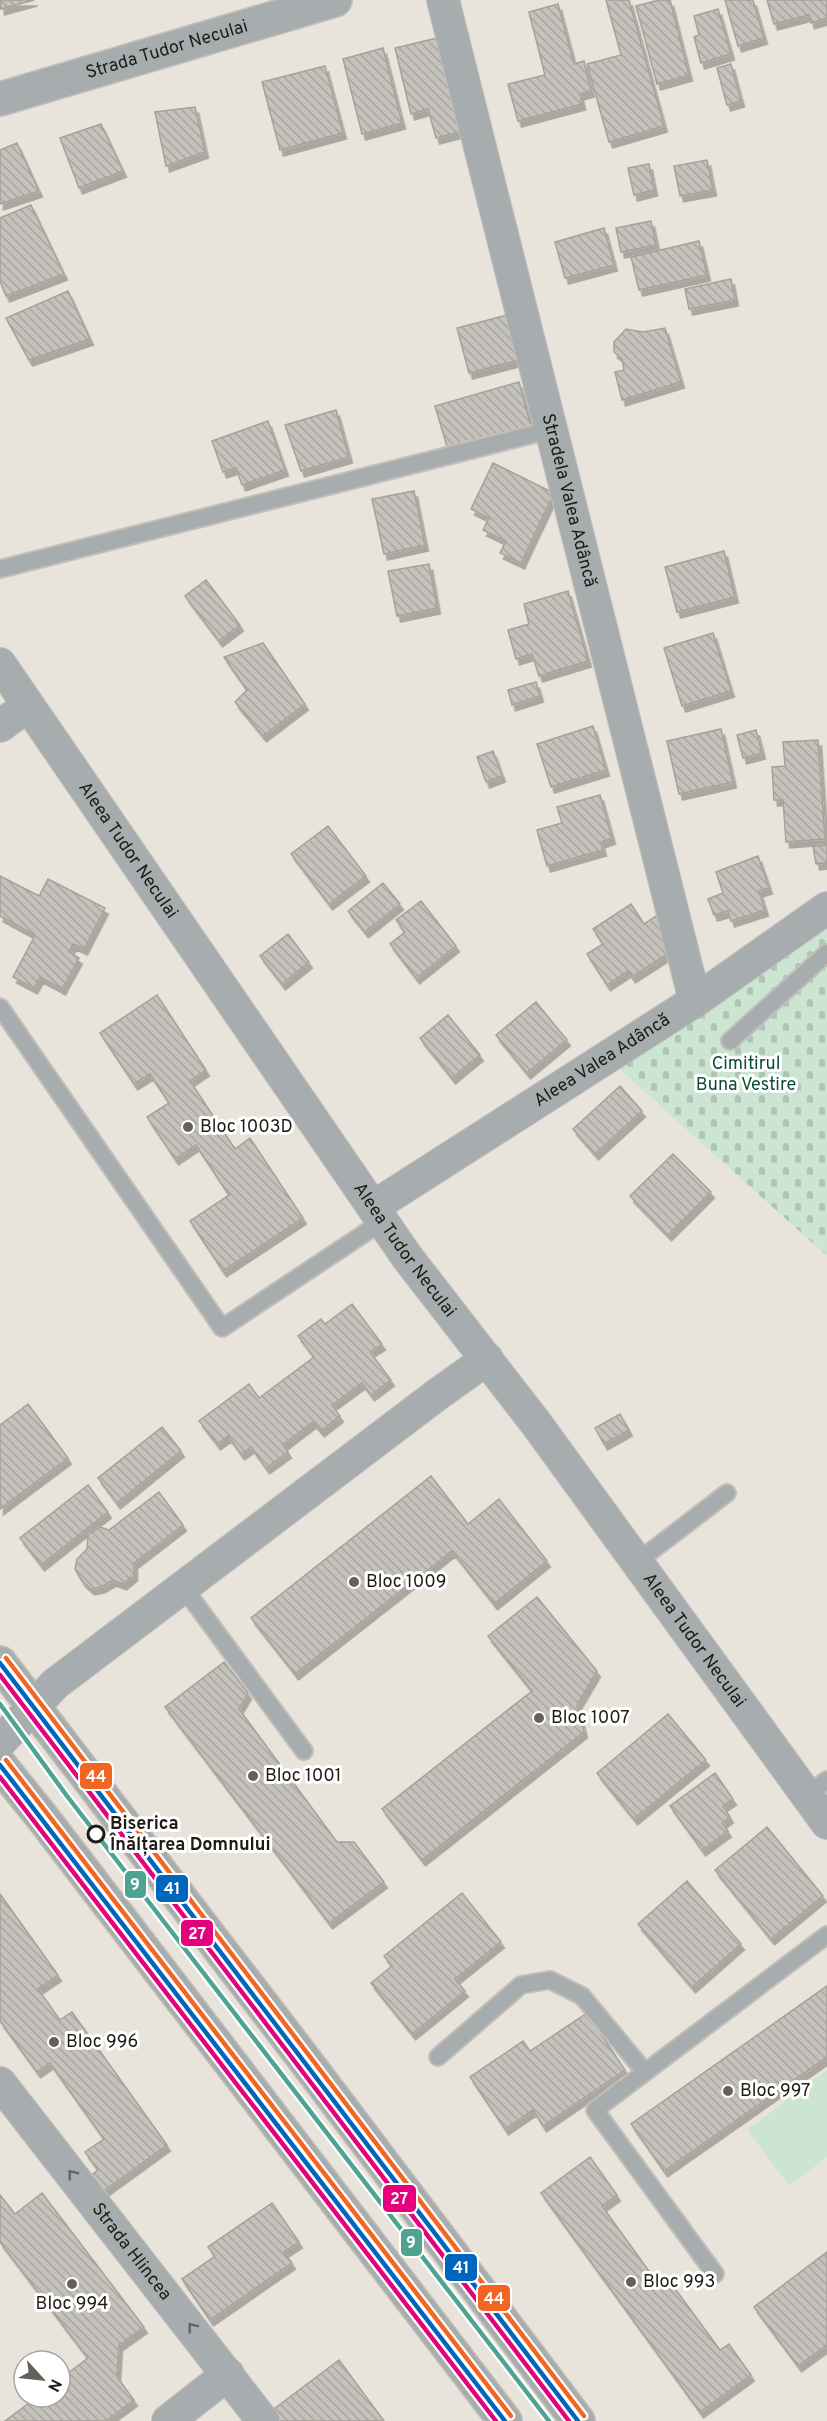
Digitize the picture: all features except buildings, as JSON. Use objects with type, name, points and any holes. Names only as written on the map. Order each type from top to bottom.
[{"type":"main road","points":[[0,1663],[578,2421]]},
{"type":"main road","points":[[0,1765],[42,1816],[505,2421]]},
{"type":"street","name":"Strada Tudor Neculai","points":[[0,99],[335,0]]},
{"type":"street","name":"Stradela Valea Adâncă","points":[[442,0],[695,1001]]},
{"type":"street","name":"Aleea Tudor Neculai","points":[[0,664],[407,1257],[487,1359],[637,1562],[817,1788],[827,1823]]},
{"type":"street","points":[[0,726],[28,706]]},
{"type":"street","name":"Aleea Valea Adâncă","points":[[378,1214],[695,1001],[827,908]]},
{"type":"street","points":[[0,1742],[55,1684],[487,1359]]},
{"type":"street","name":"Strada Hlincea","points":[[0,2083],[263,2421]]},
{"type":"street","points":[[168,2421],[228,2374]]},
{"type":"lane","points":[[0,568],[550,430]]},
{"type":"lane","points":[[730,1041],[827,953]]},
{"type":"lane","points":[[0,1007],[222,1328],[378,1214]]},
{"type":"lane","points":[[637,1562],[727,1493]]},
{"type":"lane","points":[[183,1587],[304,1751]]},
{"type":"lane","points":[[715,2274],[595,2110],[827,1935]]},
{"type":"lane","points":[[438,2057],[521,1985],[550,1980],[582,1996],[645,2072]]},
{"type":"green space","name":"Cimitirul Buna Vestire","points":[[827,922],[827,1256],[616,1066]]},
{"type":"green space","points":[[827,2070],[827,2157],[789,2186],[747,2130]]},
{"type":"transit line","name":"44","points":[[6,1658],[584,2416]]},
{"type":"transit line","name":"41","points":[[0,1663],[578,2421]]},
{"type":"transit line","name":"27","points":[[0,1675],[569,2421]]},
{"type":"transit line","name":"9","points":[[0,1704],[67,1796],[549,2421]]},
{"type":"transit line","name":"44","points":[[6,1760],[511,2416]]},
{"type":"transit line","name":"41","points":[[0,1765],[505,2421]]},
{"type":"transit line","name":"27","points":[[0,1777],[496,2421]]},
{"type":"place","name":"Bloc 1003D","points":[[188,1127]]},
{"type":"place","name":"Bloc 1009","points":[[354,1582]]},
{"type":"place","name":"Bloc 1007","points":[[539,1718]]},
{"type":"place","name":"Bloc 1001","points":[[253,1776]]},
{"type":"place","name":"Biserica Înălțarea Domnului","points":[[96,1834]]},
{"type":"place","name":"Bloc 996","points":[[54,2042]]},
{"type":"place","name":"Bloc 997","points":[[728,2091]]},
{"type":"place","name":"Bloc 993","points":[[631,2282]]},
{"type":"place","name":"Bloc 994","points":[[72,2284]]}]
